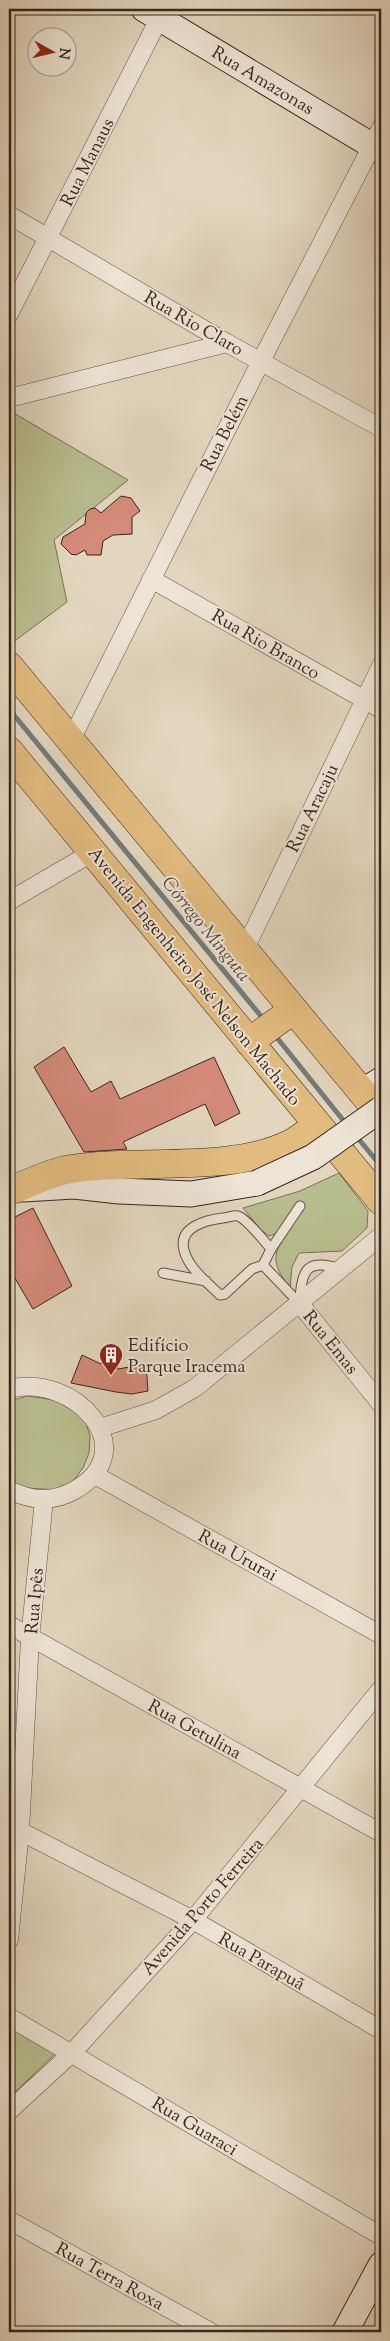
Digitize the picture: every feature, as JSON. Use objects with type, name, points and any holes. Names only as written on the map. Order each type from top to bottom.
[{"type":"main road","name":"Rua Amazonas","points":[[156,12],[378,142]]},
{"type":"main road","name":"Avenida Engenheiro José Nelson Machado","points":[[9,666],[244,951],[270,1027],[318,1125],[381,1201]]},
{"type":"main road","name":"Avenida Engenheiro José Nelson Machado","points":[[9,751],[93,852],[270,1027],[375,1094],[381,1115]]},
{"type":"main road","points":[[257,1183],[313,1157],[375,1094]]},
{"type":"main road","points":[[12,1190],[64,1171],[99,1166],[203,1162],[248,1157],[294,1142],[318,1125]]},
{"type":"main road","points":[[12,1190],[74,1186],[119,1191],[191,1194],[257,1183],[319,1167],[340,1156],[381,1126]]},
{"type":"main road","points":[[345,2332],[381,2265]]},
{"type":"street","name":"Rua Manaus","points":[[9,314],[48,238],[156,12]]},
{"type":"street","name":"Rua Belém","points":[[71,740],[261,361],[378,142]]},
{"type":"street","name":"Rua Rio Claro","points":[[9,216],[227,343],[381,428]]},
{"type":"street","points":[[9,398],[227,343]]},
{"type":"street","name":"Rua Rio Branco","points":[[151,579],[381,709]]},
{"type":"street","name":"Rua Aracaju","points":[[244,951],[381,666]]},
{"type":"street","points":[[9,900],[93,852]]},
{"type":"street","points":[[100,1428],[156,1410],[178,1399],[300,1304],[381,1236]]},
{"type":"street","name":"Rua Emas","points":[[300,1304],[381,1404]]},
{"type":"street","points":[[9,1389],[33,1385],[60,1392],[94,1417],[100,1428],[102,1450],[95,1475],[71,1492],[44,1500],[25,1498],[9,1490]]},
{"type":"street","name":"Rua Ururai","points":[[95,1475],[381,1635]]},
{"type":"street","name":"Rua Ipês","points":[[9,1940],[15,1828],[30,1638],[44,1500]]},
{"type":"street","name":"Rua Getulina","points":[[9,1625],[381,1833]]},
{"type":"street","name":"Avenida Porto Ferreira","points":[[9,2111],[72,2053],[193,1920],[302,1788],[381,1688]]},
{"type":"street","name":"Rua Parapuã","points":[[15,1828],[193,1920],[381,2030]]},
{"type":"street","name":"Rua Guaraci","points":[[9,2017],[381,2236]]},
{"type":"street","name":"Rua Terra Roxa","points":[[9,2220],[211,2332]]},
{"type":"lane","points":[[271,1249],[238,1216],[203,1221],[194,1226],[186,1237],[183,1249],[190,1264],[220,1296],[225,1294],[252,1269],[263,1264],[300,1206]]},
{"type":"lane","points":[[263,1264],[300,1304]]},
{"type":"lane","points":[[163,1272],[206,1281]]},
{"type":"green space","points":[[12,412],[128,480],[54,540],[67,602],[12,643],[9,639],[9,414]]},
{"type":"green space","points":[[339,1173],[368,1211],[367,1228],[342,1251],[299,1253],[292,1267],[290,1288],[277,1266],[276,1254],[282,1242],[275,1234],[269,1236],[260,1229],[243,1208],[300,1191]]},
{"type":"green space","points":[[28,1396],[67,1402],[85,1420],[90,1436],[89,1453],[83,1468],[73,1481],[59,1490],[26,1488],[9,1482],[9,1404],[13,1400]]},
{"type":"green space","points":[[9,2024],[57,2052],[9,2098]]},
{"type":"building","points":[[121,496],[131,498],[140,511],[132,517],[132,534],[113,535],[103,541],[101,555],[87,555],[85,550],[76,555],[71,554],[61,544],[63,537],[85,524],[86,513],[90,509],[95,508],[101,513]]},
{"type":"building","points":[[64,1047],[91,1092],[111,1081],[120,1099],[214,1057],[240,1113],[215,1126],[205,1104],[123,1142],[127,1149],[84,1152],[34,1067]]},
{"type":"building","points":[[33,1208],[72,1286],[33,1309],[9,1268],[9,1220]]},
{"type":"building","name":"Edifício Parque Iracema","points":[[112,1346],[118,1369],[146,1364],[148,1391],[132,1394],[71,1383],[82,1355],[101,1364]]},
{"type":"waterway","name":"Córrego Minguta","points":[[9,709],[265,1021]]},
{"type":"waterway","name":"Córrego Minguta","points":[[274,1034],[347,1125]]},
{"type":"waterway","name":"Córrego Minguta","points":[[356,1136],[381,1166]]},
{"type":"place","name":"Edifício Parque Iracema","points":[[111,1376]]}]
